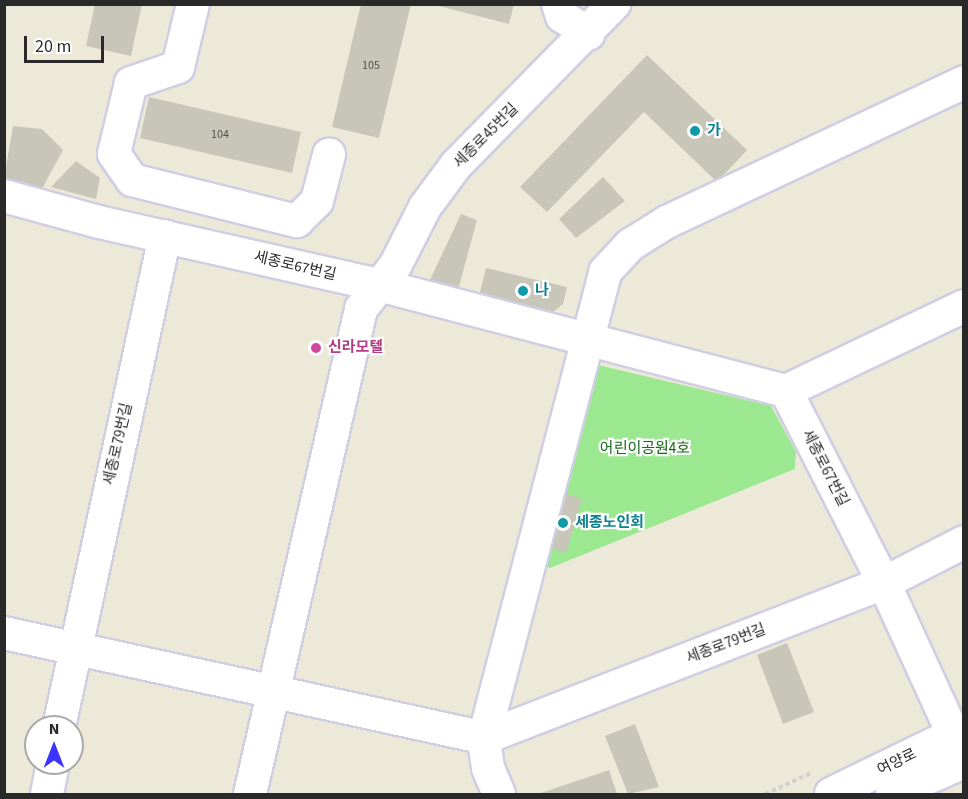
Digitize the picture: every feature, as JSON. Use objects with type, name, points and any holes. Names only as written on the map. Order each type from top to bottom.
[{"type":"street","points":[[193,4],[178,67],[131,83],[114,154],[132,180],[297,221],[317,201],[329,155]]},
{"type":"street","points":[[558,4],[562,16],[589,34]]},
{"type":"street","name":"세종로45번길","points":[[379,285],[395,266],[424,207],[456,165],[589,34],[614,4]]},
{"type":"street","points":[[499,795],[488,768],[484,738],[585,338],[605,272],[630,245],[667,222],[963,82]]},
{"type":"street","points":[[99,222],[132,180]]},
{"type":"street","name":"세종로67번길","points":[[4,196],[99,222],[379,285],[786,391],[884,583],[960,742]]},
{"type":"street","name":"세종로79번길","points":[[61,715],[72,651],[165,236]]},
{"type":"street","points":[[250,795],[276,693],[361,309],[379,285]]},
{"type":"street","points":[[786,391],[963,306]]},
{"type":"street","name":"세종로79번길","points":[[484,738],[884,583],[963,542]]},
{"type":"street","points":[[4,633],[72,651],[484,738]]},
{"type":"street","name":"여양로","points":[[831,795],[960,742]]},
{"type":"street","name":"여양로","points":[[892,795],[960,742]]},
{"type":"street","points":[[47,795],[51,775]]},
{"type":"green space","name":"어린이공원4호","points":[[598,365],[771,406],[796,452],[795,469],[550,568],[543,565],[591,373]]},
{"type":"building","points":[[95,4],[142,4],[131,56],[86,46]]},
{"type":"building","points":[[361,4],[411,4],[379,138],[332,127]]},
{"type":"building","points":[[431,4],[514,4],[509,24]]},
{"type":"building","name":"가","points":[[647,55],[747,150],[717,182],[644,112],[547,212],[520,187]]},
{"type":"building","points":[[149,97],[301,132],[292,173],[140,138]]},
{"type":"building","points":[[13,126],[42,129],[63,150],[42,189],[4,179]]},
{"type":"building","points":[[76,161],[100,178],[96,199],[51,187]]},
{"type":"building","points":[[603,177],[625,201],[576,238],[559,219]]},
{"type":"building","points":[[461,214],[477,220],[458,290],[429,282]]},
{"type":"building","name":"나","points":[[486,268],[567,287],[563,304],[552,313],[479,296]]},
{"type":"building","name":"세종노인회","points":[[561,492],[582,499],[566,553],[545,546]]},
{"type":"building","points":[[787,643],[814,712],[783,724],[757,655]]},
{"type":"building","points":[[635,724],[659,787],[628,794],[605,736]]},
{"type":"building","points":[[609,770],[617,794],[538,794]]},
{"type":"place","name":"가","points":[[695,131]]},
{"type":"place","name":"나","points":[[523,291]]},
{"type":"place","name":"신라모텔","points":[[316,348]]},
{"type":"place","name":"세종노인회","points":[[563,523]]}]
